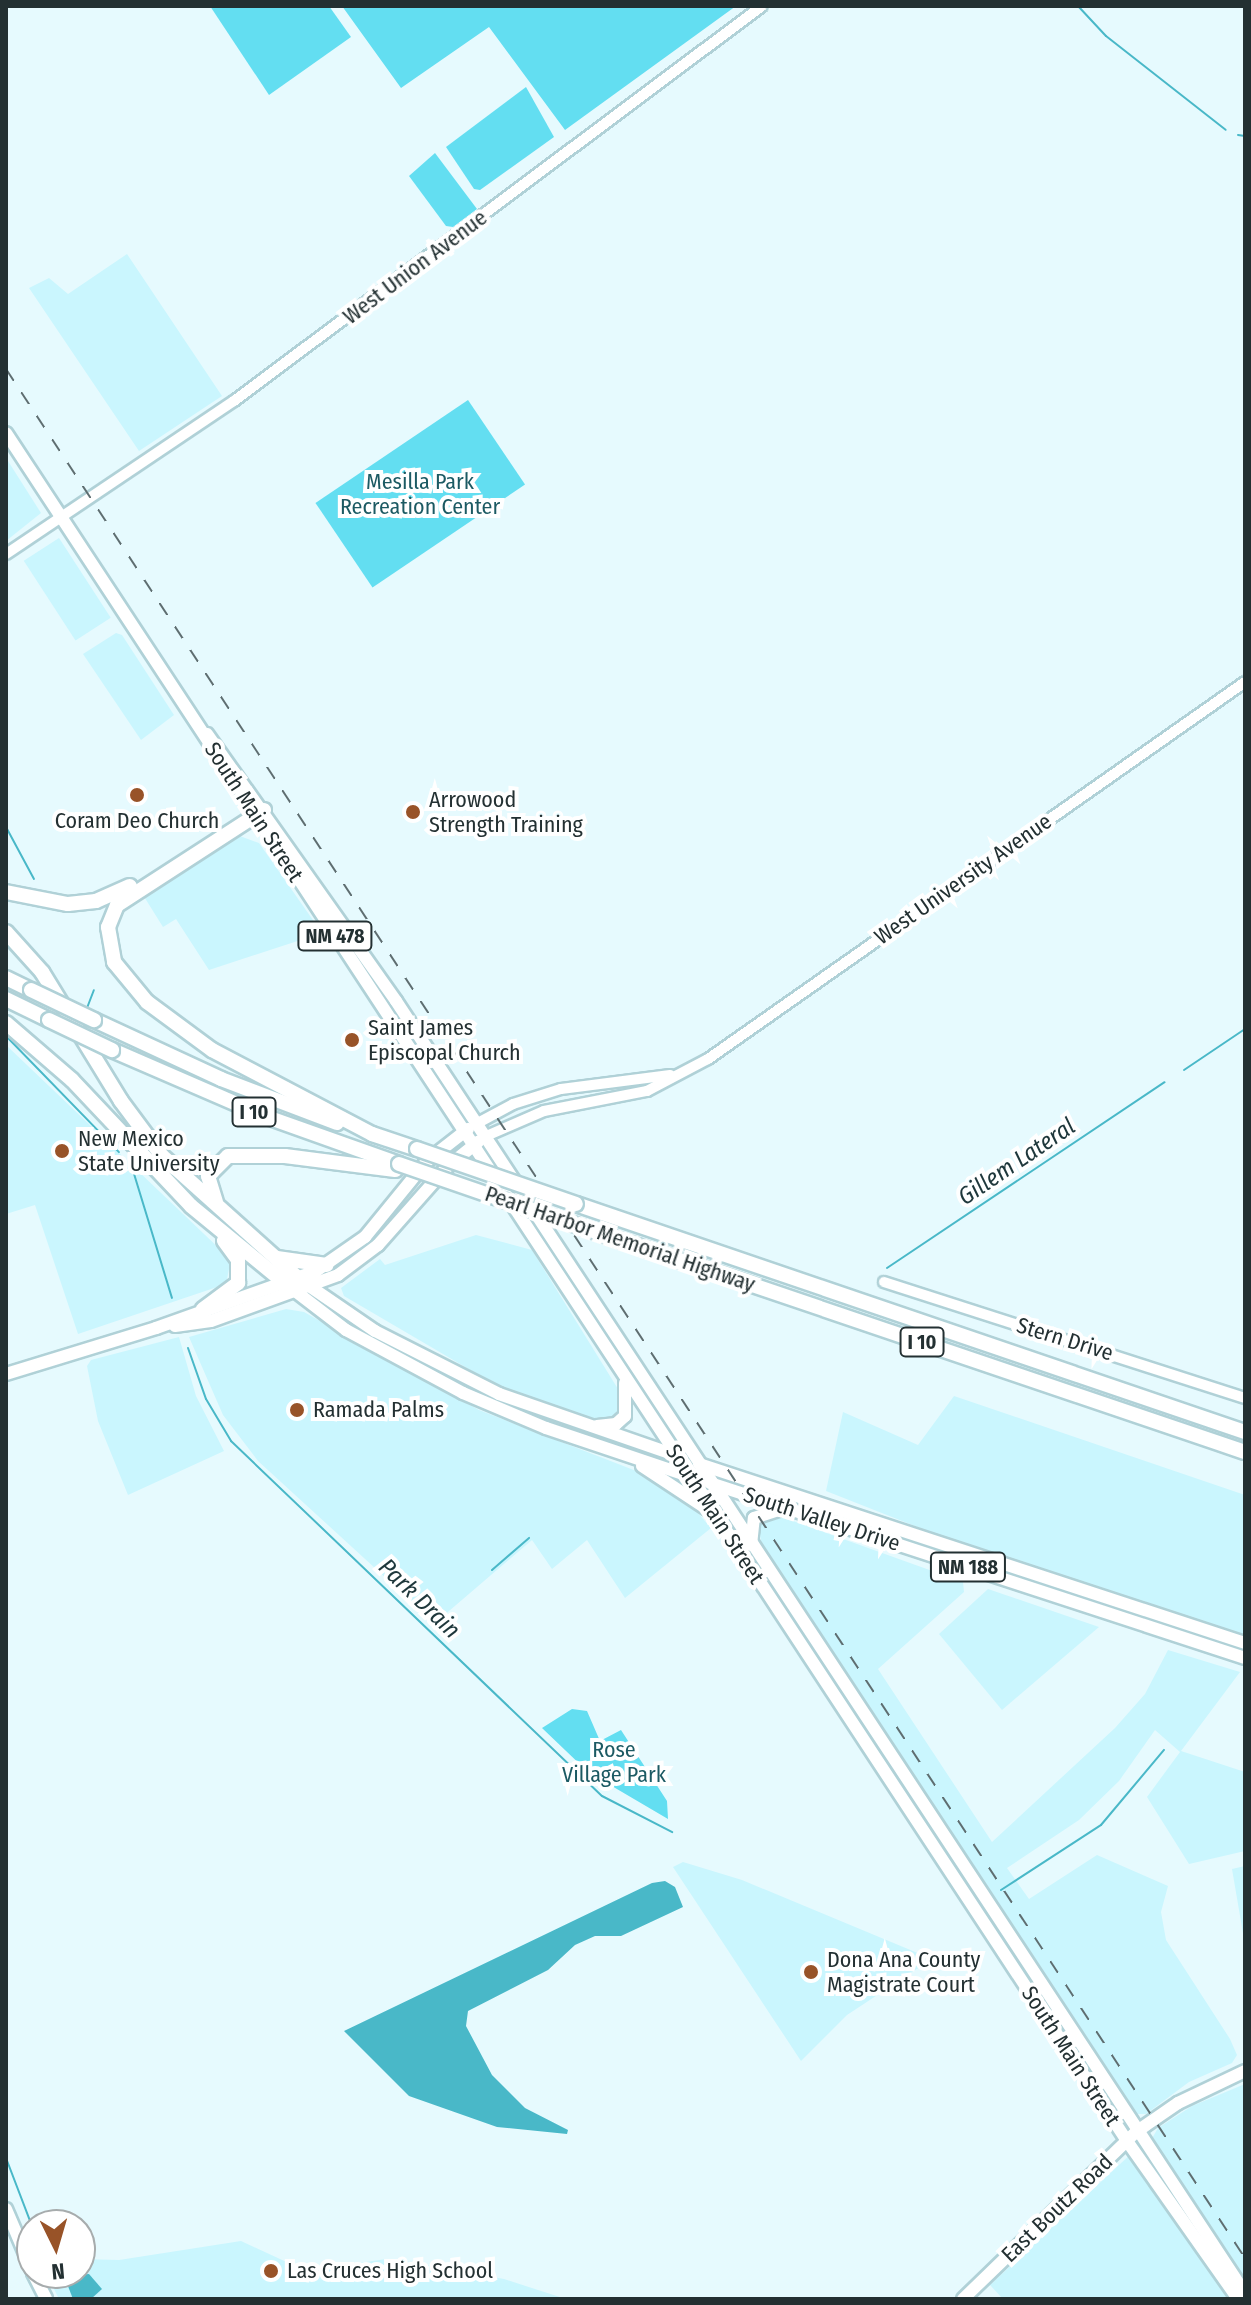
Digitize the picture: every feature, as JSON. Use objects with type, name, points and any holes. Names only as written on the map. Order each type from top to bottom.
[{"type":"highway","points":[[6,892],[68,904],[104,898],[256,811]]},
{"type":"highway","points":[[256,811],[123,899],[108,927],[111,954],[147,1002],[212,1050],[372,1134]]},
{"type":"highway","points":[[6,932],[42,972],[155,1147],[271,1256],[294,1286]]},
{"type":"highway","name":"I 10","points":[[6,978],[221,1079],[372,1134]]},
{"type":"highway","name":"Pearl Harbor Memorial Highway","points":[[6,999],[112,1050],[267,1117],[398,1168],[473,1190],[1245,1452]]},
{"type":"highway","points":[[6,1023],[72,1080],[191,1206],[239,1264],[233,1289],[203,1309]]},
{"type":"highway","name":"Pearl Harbor Memorial Highway","points":[[372,1134],[1245,1432]]},
{"type":"highway","points":[[235,1223],[207,1185],[215,1164],[228,1156],[285,1156],[398,1168]]},
{"type":"highway","points":[[191,1206],[294,1286]]},
{"type":"highway","points":[[271,1256],[327,1265]]},
{"type":"main road","name":"South Main Street","points":[[6,433],[690,1477],[1132,2136],[1245,2293]]},
{"type":"main road","name":"South Main Street","points":[[256,811],[476,1124],[1238,2299]]},
{"type":"main road","name":"West University Avenue","points":[[294,1286],[365,1237],[427,1161],[476,1124]]},
{"type":"main road","name":"West University Avenue","points":[[312,1288],[369,1253],[484,1137]]},
{"type":"main road","name":"South Valley Drive","points":[[294,1286],[312,1288],[435,1364],[579,1424],[1245,1643]]},
{"type":"main road","name":"South Valley Drive","points":[[294,1286],[346,1330],[428,1376],[516,1417],[1245,1658]]},
{"type":"main road","points":[[6,1374],[156,1328],[203,1309],[294,1286]]},
{"type":"main road","points":[[156,1328],[211,1321],[294,1286]]},
{"type":"main road","points":[[579,1424],[612,1425],[622,1419],[629,1406],[623,1376]]},
{"type":"main road","points":[[619,1453],[716,1516]]},
{"type":"main road","points":[[751,1545],[754,1518],[787,1508]]},
{"type":"main road","name":"East Boutz Road","points":[[963,2299],[1132,2136],[1154,2119],[1245,2071]]},
{"type":"main road","points":[[6,2209],[16,2232]]},
{"type":"street","name":"West Union Avenue","points":[[6,554],[258,384],[762,6]]},
{"type":"street","name":"West University Avenue","points":[[484,1137],[544,1111],[647,1091],[747,1033],[1245,682]]},
{"type":"street","name":"West University Avenue","points":[[476,1124],[549,1092],[680,1073]]},
{"type":"street","name":"Stern Drive","points":[[884,1282],[1245,1398]]},
{"type":"shaded area","points":[[127,254],[222,396],[139,451],[29,288],[49,278],[68,294]]},
{"type":"shaded area","points":[[8,461],[41,513],[6,541],[6,463]]},
{"type":"shaded area","points":[[59,538],[111,618],[76,641],[24,561]]},
{"type":"shaded area","points":[[116,633],[122,635],[174,715],[141,740],[83,654]]},
{"type":"shaded area","points":[[237,835],[259,843],[322,933],[209,970],[176,919],[163,927],[143,895]]},
{"type":"shaded area","name":"New Mexico State University","points":[[6,1045],[225,1254],[230,1264],[226,1284],[78,1334],[35,1205],[6,1214]]},
{"type":"shaded area","points":[[476,1235],[532,1250],[623,1397],[617,1417],[608,1423],[518,1398],[344,1296],[341,1288],[380,1259],[385,1265]]},
{"type":"shaded area","points":[[286,1309],[304,1312],[479,1410],[644,1474],[690,1504],[711,1528],[625,1598],[587,1540],[552,1569],[532,1540],[435,1623],[258,1461],[223,1415],[189,1337]]},
{"type":"shaded area","points":[[179,1337],[196,1396],[224,1451],[128,1495],[98,1421],[87,1366],[91,1360]]},
{"type":"shaded area","points":[[954,1396],[1245,1495],[1245,1635],[996,1558],[826,1491],[843,1412],[918,1445]]},
{"type":"shaded area","points":[[779,1516],[963,1582],[964,1592],[878,1669],[992,1842],[1115,1728],[1145,1694],[1168,1650],[1240,1672],[1181,1751],[1245,1772],[1245,1851],[1189,1864],[1147,1797],[1180,1752],[1155,1730],[1119,1781],[1079,1820],[1007,1868],[1029,1899],[1097,1855],[1168,1886],[1161,1912],[1166,1940],[1230,2039],[1237,2055],[1232,2063],[1189,2082],[1146,2114],[1133,2114],[763,1550],[757,1522]]},
{"type":"shaded area","points":[[988,1589],[1099,1627],[1002,1710],[939,1634]]},
{"type":"shaded area","points":[[683,1862],[742,1880],[920,1954],[926,1963],[847,2015],[801,2061],[673,1867]]},
{"type":"shaded area","points":[[1245,1866],[1245,1945],[1232,1869]]},
{"type":"shaded area","points":[[665,1881],[675,1887],[683,1907],[621,1936],[595,1936],[575,1945],[548,1970],[468,2011],[466,2026],[492,2075],[525,2108],[568,2130],[567,2134],[497,2127],[409,2096],[344,2031],[652,1883]]},
{"type":"shaded area","points":[[1245,2084],[1245,2283],[1151,2140],[1158,2128],[1192,2106]]},
{"type":"shaded area","points":[[1133,2152],[1230,2299],[1003,2299],[990,2285]]},
{"type":"shaded area","name":"Las Cruces High School","points":[[241,2241],[293,2265],[319,2269],[386,2259],[411,2262],[504,2279],[566,2299],[59,2299],[54,2289],[96,2289],[96,2259],[119,2260]]},
{"type":"shaded area","points":[[96,2282],[102,2289],[91,2299],[73,2299],[69,2289],[96,2289]]},
{"type":"green space","points":[[210,6],[329,6],[351,37],[269,95]]},
{"type":"green space","points":[[342,6],[736,6],[565,130],[489,27],[401,88]]},
{"type":"green space","points":[[526,87],[554,137],[480,190],[474,189],[446,147]]},
{"type":"green space","points":[[435,153],[477,209],[453,227],[446,226],[409,176]]},
{"type":"green space","name":"Mesilla Park Recreation Center","points":[[468,400],[525,485],[372,587],[315,503]]},
{"type":"green space","name":"Rose Village Park","points":[[572,1709],[587,1711],[600,1741],[621,1730],[667,1801],[668,1819],[588,1772],[542,1728]]},
{"type":"waterway","points":[[1078,6],[1106,36],[1226,130]]},
{"type":"waterway","points":[[1238,135],[1245,136]]},
{"type":"waterway","name":"Park Drain","points":[[6,827],[34,879]]},
{"type":"waterway","points":[[87,1008],[94,990]]},
{"type":"waterway","name":"Gillem Lateral","points":[[1184,1070],[1245,1029]]},
{"type":"waterway","name":"Park Drain","points":[[6,1036],[119,1152]]},
{"type":"waterway","name":"Gillem Lateral","points":[[887,1268],[1165,1082]]},
{"type":"waterway","name":"Park Drain","points":[[131,1164],[172,1298]]},
{"type":"waterway","name":"Park Drain","points":[[188,1348],[206,1399],[231,1441],[602,1796],[672,1832]]},
{"type":"waterway","points":[[492,1570],[529,1538]]},
{"type":"waterway","name":"Park Drain","points":[[1001,1890],[1101,1825],[1164,1750]]},
{"type":"waterway","points":[[6,2158],[26,2209]]},
{"type":"railway","points":[[6,369],[1245,2258]]},
{"type":"place","name":"Coram Deo Church","points":[[137,795]]},
{"type":"place","name":"Arrowood Strength Training","points":[[413,812]]},
{"type":"place","name":"Saint James Episcopal Church","points":[[352,1040]]},
{"type":"place","name":"New Mexico State University","points":[[62,1151]]},
{"type":"place","name":"Ramada Palms","points":[[297,1410]]},
{"type":"place","name":"Dona Ana County Magistrate Court","points":[[811,1972]]},
{"type":"place","name":"Las Cruces High School","points":[[271,2271]]}]
